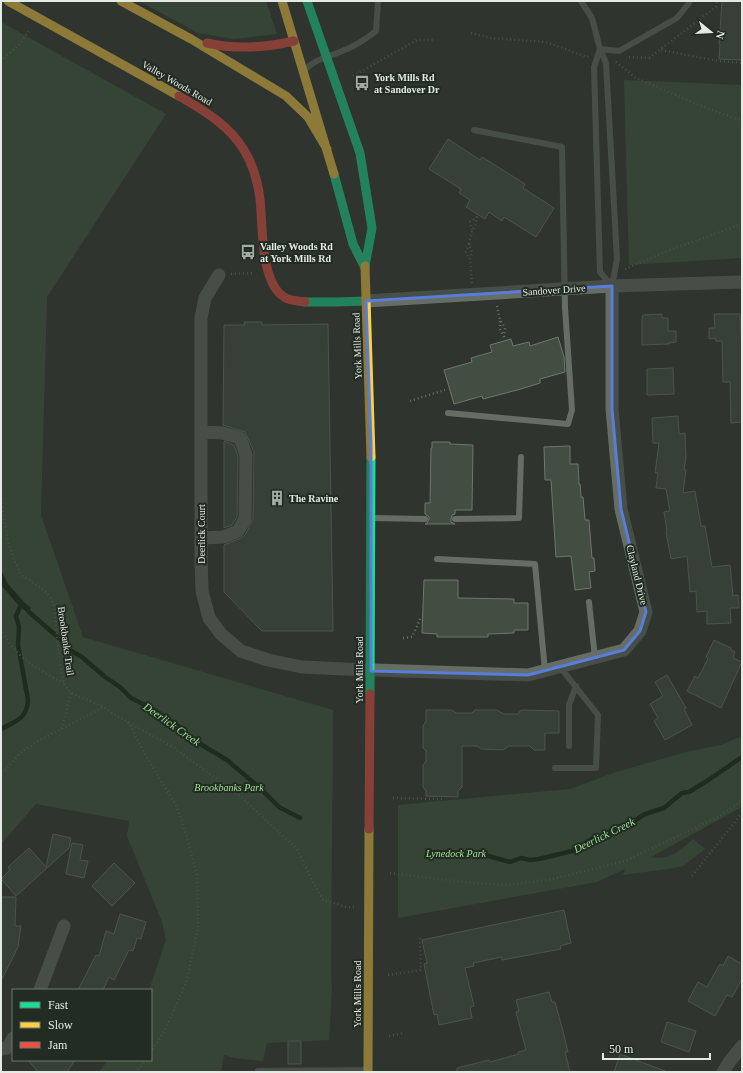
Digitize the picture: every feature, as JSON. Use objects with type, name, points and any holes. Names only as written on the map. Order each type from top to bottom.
[{"type":"main road","name":"Valley Woods Road","points":[[8,1],[205,111],[233,133],[248,157],[258,187],[267,271],[277,290],[285,297],[302,300],[335,302],[366,301]]},
{"type":"main road","points":[[121,1],[191,39],[286,96],[308,117],[328,149]]},
{"type":"main road","name":"York Mills Road","points":[[282,1],[328,149],[353,244],[364,268]]},
{"type":"main road","name":"York Mills Road","points":[[307,1],[309,27],[326,57],[360,153],[372,228],[364,268],[371,444],[368,1071]]},
{"type":"main road","points":[[191,39],[223,48],[250,49],[294,41],[309,27]]},
{"type":"street","name":"Deerlick Court","points":[[219,275],[205,298],[201,318],[202,591],[209,618],[221,634],[241,651],[268,660],[302,667],[371,671]]},
{"type":"street","name":"Sandover Drive","points":[[366,301],[612,286],[742,282]]},
{"type":"street","name":"Clayland Drive","points":[[371,671],[528,675],[624,650],[640,631],[646,612],[621,509],[612,409],[612,286]]},
{"type":"street","points":[[201,432],[223,432],[240,438],[246,455],[245,519],[238,530],[224,537],[201,538]]},
{"type":"street","points":[[40,989],[64,926]]},
{"type":"street","points":[[1,1049],[7,1048],[12,1040]]},
{"type":"street","points":[[723,1072],[742,1046]]},
{"type":"lane","points":[[304,72],[312,63],[367,39],[376,31],[378,1]]},
{"type":"lane","points":[[581,1],[592,18],[599,48],[606,63],[617,259],[612,286]]},
{"type":"lane","points":[[599,48],[619,51],[677,18],[689,1]]},
{"type":"lane","points":[[599,48],[594,68],[600,272],[612,286]]},
{"type":"lane","points":[[448,413],[568,424],[572,410],[565,289],[562,147],[474,130]]},
{"type":"lane","points":[[455,519],[519,518],[521,457]]},
{"type":"lane","points":[[371,518],[425,519]]},
{"type":"lane","points":[[437,559],[535,564],[545,671]]},
{"type":"lane","points":[[589,602],[595,658]]},
{"type":"lane","points":[[555,768],[596,768],[598,715],[560,667]]},
{"type":"lane","points":[[569,746],[569,705],[576,686]]},
{"type":"lane","points":[[258,1071],[368,1071]]},
{"type":"path","points":[[717,1],[716,7],[649,58],[621,57],[615,62],[636,78],[699,105],[742,121]]},
{"type":"path","points":[[1,61],[10,55],[20,44],[28,33],[36,17]]},
{"type":"path","points":[[471,33],[490,38],[546,42],[587,57],[599,48]]},
{"type":"path","points":[[353,76],[417,40],[434,40]]},
{"type":"path","points":[[661,50],[718,61],[742,63]]},
{"type":"path","points":[[470,259],[466,252],[472,231],[476,224],[477,216],[470,222],[472,231]]},
{"type":"path","points":[[624,269],[670,250],[742,224]]},
{"type":"path","points":[[469,244],[472,252],[470,259],[473,294]]},
{"type":"path","points":[[219,275],[267,271]]},
{"type":"path","points":[[494,293],[500,320],[500,330],[504,337],[505,328],[500,320]]},
{"type":"path","points":[[410,401],[445,390]]},
{"type":"path","name":"Brookbanks Trail","points":[[1,491],[7,537],[21,575],[45,591],[52,599],[64,684],[71,693],[104,707],[127,722],[172,747],[242,798],[297,849],[323,900],[347,907],[369,907]]},
{"type":"path","points":[[403,638],[412,637],[421,617]]},
{"type":"path","points":[[1,629],[11,646],[27,661],[64,684]]},
{"type":"path","points":[[62,730],[71,693]]},
{"type":"path","points":[[1,772],[7,769],[20,753],[38,741],[62,730],[104,707]]},
{"type":"path","points":[[127,722],[176,805],[197,874],[198,928],[186,983],[165,1030],[152,1050]]},
{"type":"path","points":[[393,798],[443,799]]},
{"type":"path","points":[[390,873],[473,883],[507,885],[553,879],[625,861],[718,817],[742,802]]},
{"type":"path","points":[[692,876],[742,813]]},
{"type":"path","points":[[388,975],[421,970],[420,936]]},
{"type":"path","points":[[389,1036],[404,1033]]},
{"type":"path","points":[[135,1072],[145,1061]]},
{"type":"highlighted area","points":[[612,286],[612,409],[621,509],[646,612],[640,631],[624,650],[528,675],[371,671],[371,444],[366,301]]},
{"type":"green space","points":[[139,1],[266,1],[277,34],[233,39],[198,33]]},
{"type":"green space","name":"Brookbanks Park","points":[[1,22],[166,114],[47,297],[41,515],[83,637],[333,710],[332,990],[329,1040],[267,1043],[263,1061],[235,1058],[224,1055],[221,1072],[99,1072],[107,1061],[152,1061],[152,989],[149,989],[166,940],[162,922],[127,836],[129,821],[36,804],[1,844]]},
{"type":"green space","points":[[624,80],[742,85],[742,258],[629,265]]},
{"type":"green space","name":"Lynedock Park","points":[[742,736],[742,807],[651,857],[657,858],[674,854],[693,839],[705,849],[683,866],[623,875],[625,869],[597,882],[398,918],[398,805],[570,789],[616,772],[686,752],[721,745]]},
{"type":"shaded area","points":[[1,570],[8,584],[31,608],[28,613],[20,607],[1,585]]},
{"type":"building","points":[[722,1],[742,1],[742,60],[719,59]]},
{"type":"building","points":[[448,139],[480,160],[482,157],[525,184],[523,188],[554,208],[536,237],[504,217],[502,221],[489,212],[485,219],[466,207],[470,200],[459,193],[461,189],[429,169]]},
{"type":"building","points":[[662,314],[662,318],[668,318],[668,331],[676,331],[676,342],[669,344],[642,345],[643,315]]},
{"type":"building","points":[[714,314],[740,314],[742,353],[742,422],[731,423],[730,382],[723,382],[722,341],[716,341],[715,338],[709,339],[709,328],[715,328]]},
{"type":"building","name":"The Ravine","points":[[244,322],[262,322],[262,325],[328,324],[333,631],[262,631],[224,592],[224,545],[245,535],[253,519],[254,452],[245,432],[223,425],[224,325],[245,325]]},
{"type":"building","points":[[558,337],[564,357],[565,372],[540,379],[540,383],[521,389],[483,399],[482,396],[454,404],[444,370],[472,362],[471,358],[492,352],[490,345],[511,339],[513,346],[529,342],[530,346]]},
{"type":"building","points":[[673,368],[674,394],[647,395],[647,369]]},
{"type":"building","points":[[678,416],[679,434],[685,433],[686,457],[684,470],[686,470],[683,493],[695,491],[701,526],[705,526],[712,567],[730,565],[733,596],[738,595],[739,608],[730,608],[731,623],[707,624],[707,611],[697,612],[696,591],[690,592],[687,556],[671,559],[664,512],[670,511],[666,489],[656,488],[658,473],[655,473],[659,443],[653,443],[652,418]]},
{"type":"building","points":[[224,441],[234,445],[238,456],[237,517],[232,525],[224,528]]},
{"type":"building","points":[[432,442],[450,442],[450,444],[473,445],[472,510],[455,510],[455,514],[452,515],[451,522],[455,524],[425,524],[429,519],[429,517],[425,514],[425,503],[430,503]]},
{"type":"building","points":[[570,446],[570,464],[578,464],[581,497],[583,497],[585,520],[589,520],[592,558],[594,558],[595,571],[589,572],[591,588],[575,590],[571,556],[556,557],[551,480],[545,480],[544,447]]},
{"type":"building","points":[[424,580],[458,580],[458,598],[514,599],[514,603],[528,603],[528,630],[514,630],[514,633],[488,634],[488,637],[437,637],[437,634],[422,633]]},
{"type":"building","points":[[714,640],[731,648],[731,650],[735,652],[733,658],[742,662],[721,708],[687,691],[695,676],[698,678],[708,659],[706,657]]},
{"type":"building","points":[[667,675],[686,708],[684,709],[692,725],[665,740],[654,721],[658,718],[650,704],[663,696],[655,682]]},
{"type":"building","points":[[426,710],[452,710],[456,713],[472,713],[475,710],[497,710],[504,714],[518,714],[521,710],[559,711],[559,733],[545,733],[545,750],[534,750],[530,746],[509,746],[503,750],[481,749],[477,746],[462,746],[462,787],[458,791],[458,797],[426,796],[426,791],[423,787],[423,765],[426,761],[426,751],[423,748],[423,726],[426,721]]},
{"type":"building","points":[[53,834],[71,838],[69,848],[16,896],[1,879],[10,870],[8,867],[29,848],[46,867]]},
{"type":"building","points":[[72,843],[83,845],[80,860],[88,861],[84,878],[66,874]]},
{"type":"building","points":[[114,863],[135,883],[112,906],[92,886]]},
{"type":"building","points":[[1,897],[16,897],[15,926],[21,926],[18,947],[1,981]]},
{"type":"building","points":[[564,910],[571,943],[560,946],[561,949],[502,960],[502,957],[473,963],[474,966],[465,968],[474,1006],[470,1007],[472,1018],[439,1025],[437,1014],[434,1015],[424,964],[427,963],[422,940]]},
{"type":"building","points":[[120,914],[146,922],[141,939],[137,938],[133,951],[129,950],[114,980],[109,977],[103,989],[79,989],[96,955],[99,956],[106,931],[114,934]]},
{"type":"building","points":[[728,956],[742,964],[742,979],[732,997],[727,995],[715,1016],[688,1001],[698,982],[707,987],[720,964],[723,966]]},
{"type":"building","points":[[549,992],[552,1002],[555,1002],[563,1031],[568,1052],[565,1052],[570,1072],[457,1072],[457,1068],[489,1060],[490,1062],[519,1054],[518,1052],[526,1050],[516,1012],[519,1011],[516,1000]]},
{"type":"building","points":[[667,1022],[696,1031],[689,1052],[661,1042]]},
{"type":"building","points":[[288,1041],[301,1041],[301,1064],[288,1064]]},
{"type":"building","points":[[620,1054],[665,1071],[665,1072],[614,1072]]},
{"type":"building","points":[[29,1061],[74,1061],[67,1072],[38,1072]]},
{"type":"waterway","points":[[1,729],[20,719],[25,711],[28,700],[18,645],[19,627],[16,616],[20,607]]},
{"type":"waterway","name":"Deerlick Creek","points":[[29,612],[60,639],[68,649],[82,657],[105,677],[120,687],[131,698],[153,709],[178,726],[187,736],[227,760],[260,788],[279,807],[300,818]]},
{"type":"waterway","name":"Deerlick Creek","points":[[427,854],[432,855],[437,852],[485,855],[510,862],[521,858],[530,860],[539,859],[572,851],[592,839],[601,838],[608,832],[631,823],[645,814],[664,808],[682,793],[689,792],[742,757]]},
{"type":"traffic: fast","points":[[307,1],[360,153],[372,228],[365,266]]},
{"type":"traffic: fast","points":[[334,174],[353,244],[365,268]]},
{"type":"traffic: fast","points":[[305,302],[366,301]]},
{"type":"traffic: fast","points":[[370,694],[371,457]]},
{"type":"traffic: slow","points":[[8,1],[179,96]]},
{"type":"traffic: slow","points":[[121,1],[191,39],[286,96],[308,117],[327,149]]},
{"type":"traffic: slow","points":[[282,1],[334,174]]},
{"type":"traffic: slow","points":[[365,266],[371,457]]},
{"type":"traffic: slow","points":[[368,1072],[369,829]]},
{"type":"traffic: jam","points":[[207,43],[229,47],[261,47],[294,41]]},
{"type":"traffic: jam","points":[[179,96],[215,119],[231,133],[244,150],[255,174],[258,186],[264,252],[271,279],[276,290],[284,297],[291,300],[305,302]]},
{"type":"traffic: jam","points":[[369,829],[370,694]]},
{"type":"place","name":"York Mills Rd at Sandover Dr","points":[[362,83]]},
{"type":"place","name":"Valley Woods Rd at York Mills Rd","points":[[248,252]]},
{"type":"place","name":"The Ravine","points":[[277,498]]}]
